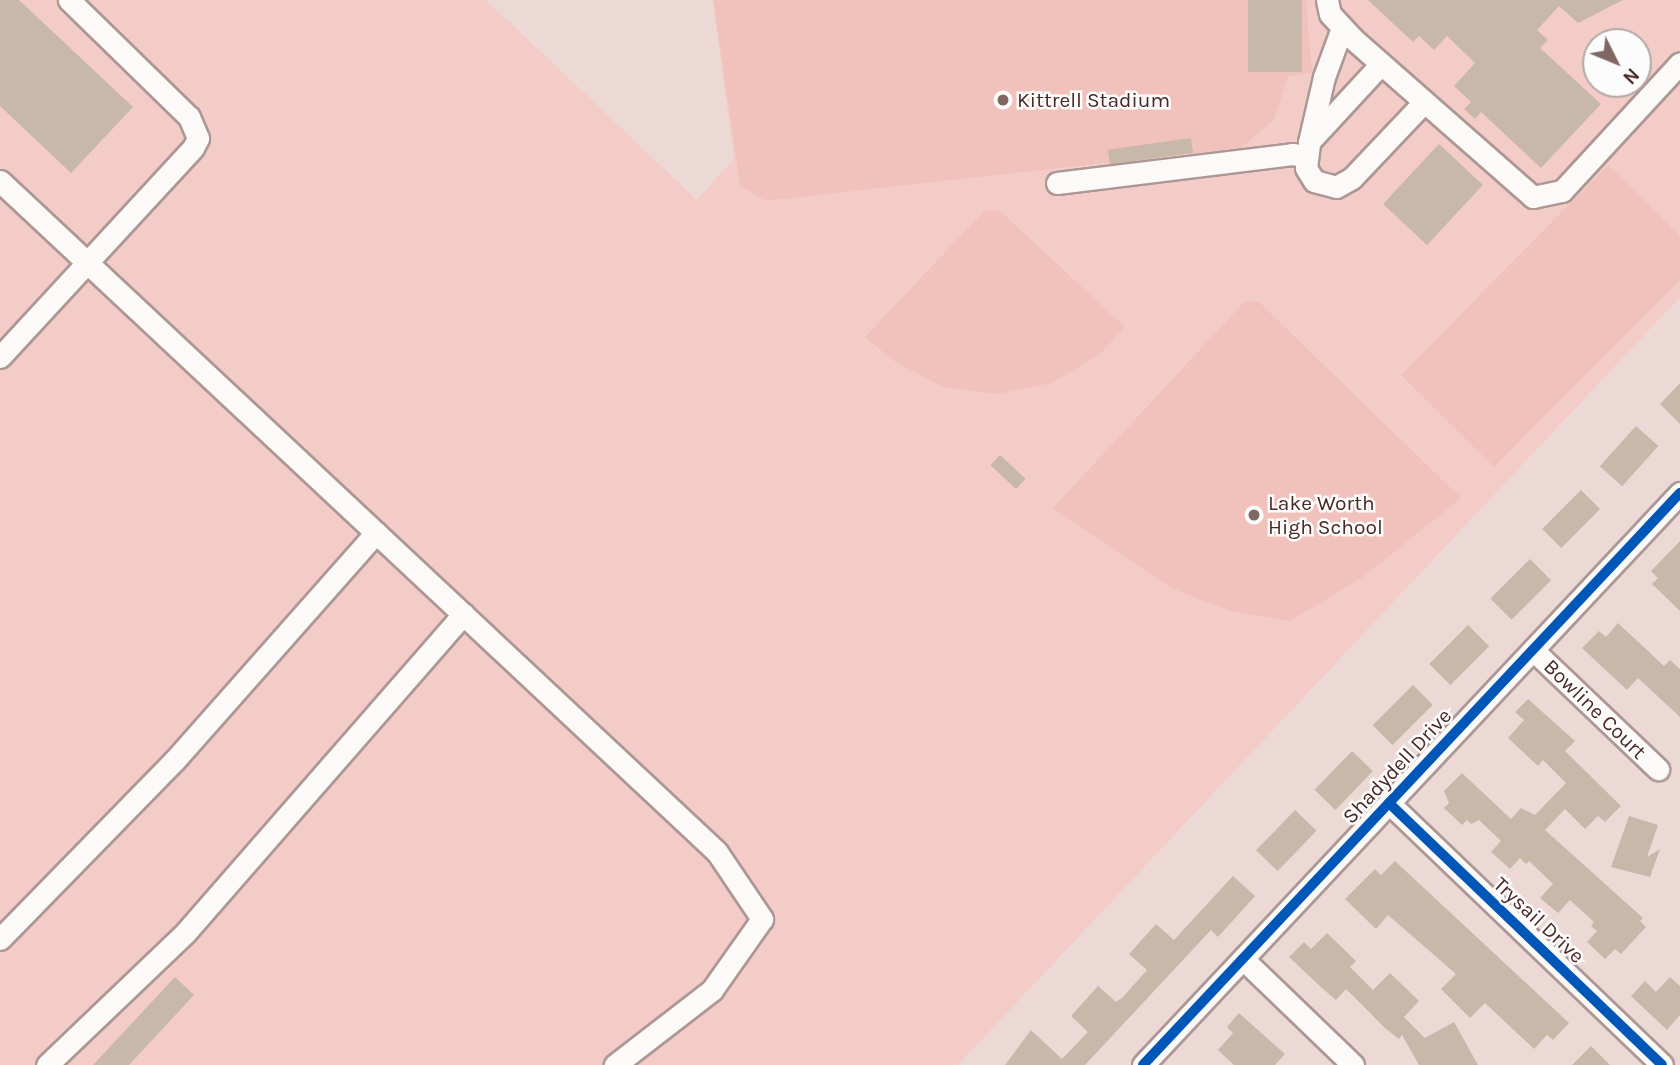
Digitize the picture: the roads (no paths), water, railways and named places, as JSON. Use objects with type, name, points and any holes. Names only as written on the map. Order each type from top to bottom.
[{"type":"street","points":[[0,357],[193,149],[198,138],[189,117],[69,0]]},
{"type":"street","points":[[1327,0],[1330,14],[1342,28],[1523,192],[1548,196],[1562,191],[1680,63]]},
{"type":"street","points":[[1342,28],[1324,77],[1308,149],[1306,168],[1314,181],[1336,187],[1352,178],[1423,102]]},
{"type":"street","points":[[1057,183],[1292,154],[1308,149],[1381,64]]},
{"type":"street","points":[[0,181],[717,852],[762,919],[712,990],[615,1065]]},
{"type":"street","name":"Shadydell Drive","points":[[1143,1065],[1679,497]]},
{"type":"street","points":[[0,939],[174,761],[376,533]]},
{"type":"street","points":[[47,1065],[186,932],[463,614]]},
{"type":"street","name":"Bowline Court","points":[[1533,650],[1658,769]]},
{"type":"street","name":"Trysail Drive","points":[[1389,803],[1662,1065]]},
{"type":"street","points":[[1243,959],[1353,1065]]},
{"type":"place","name":"Kittrell Stadium","points":[[1003,100]]},
{"type":"place","name":"Lake Worth High School","points":[[1254,515]]}]
